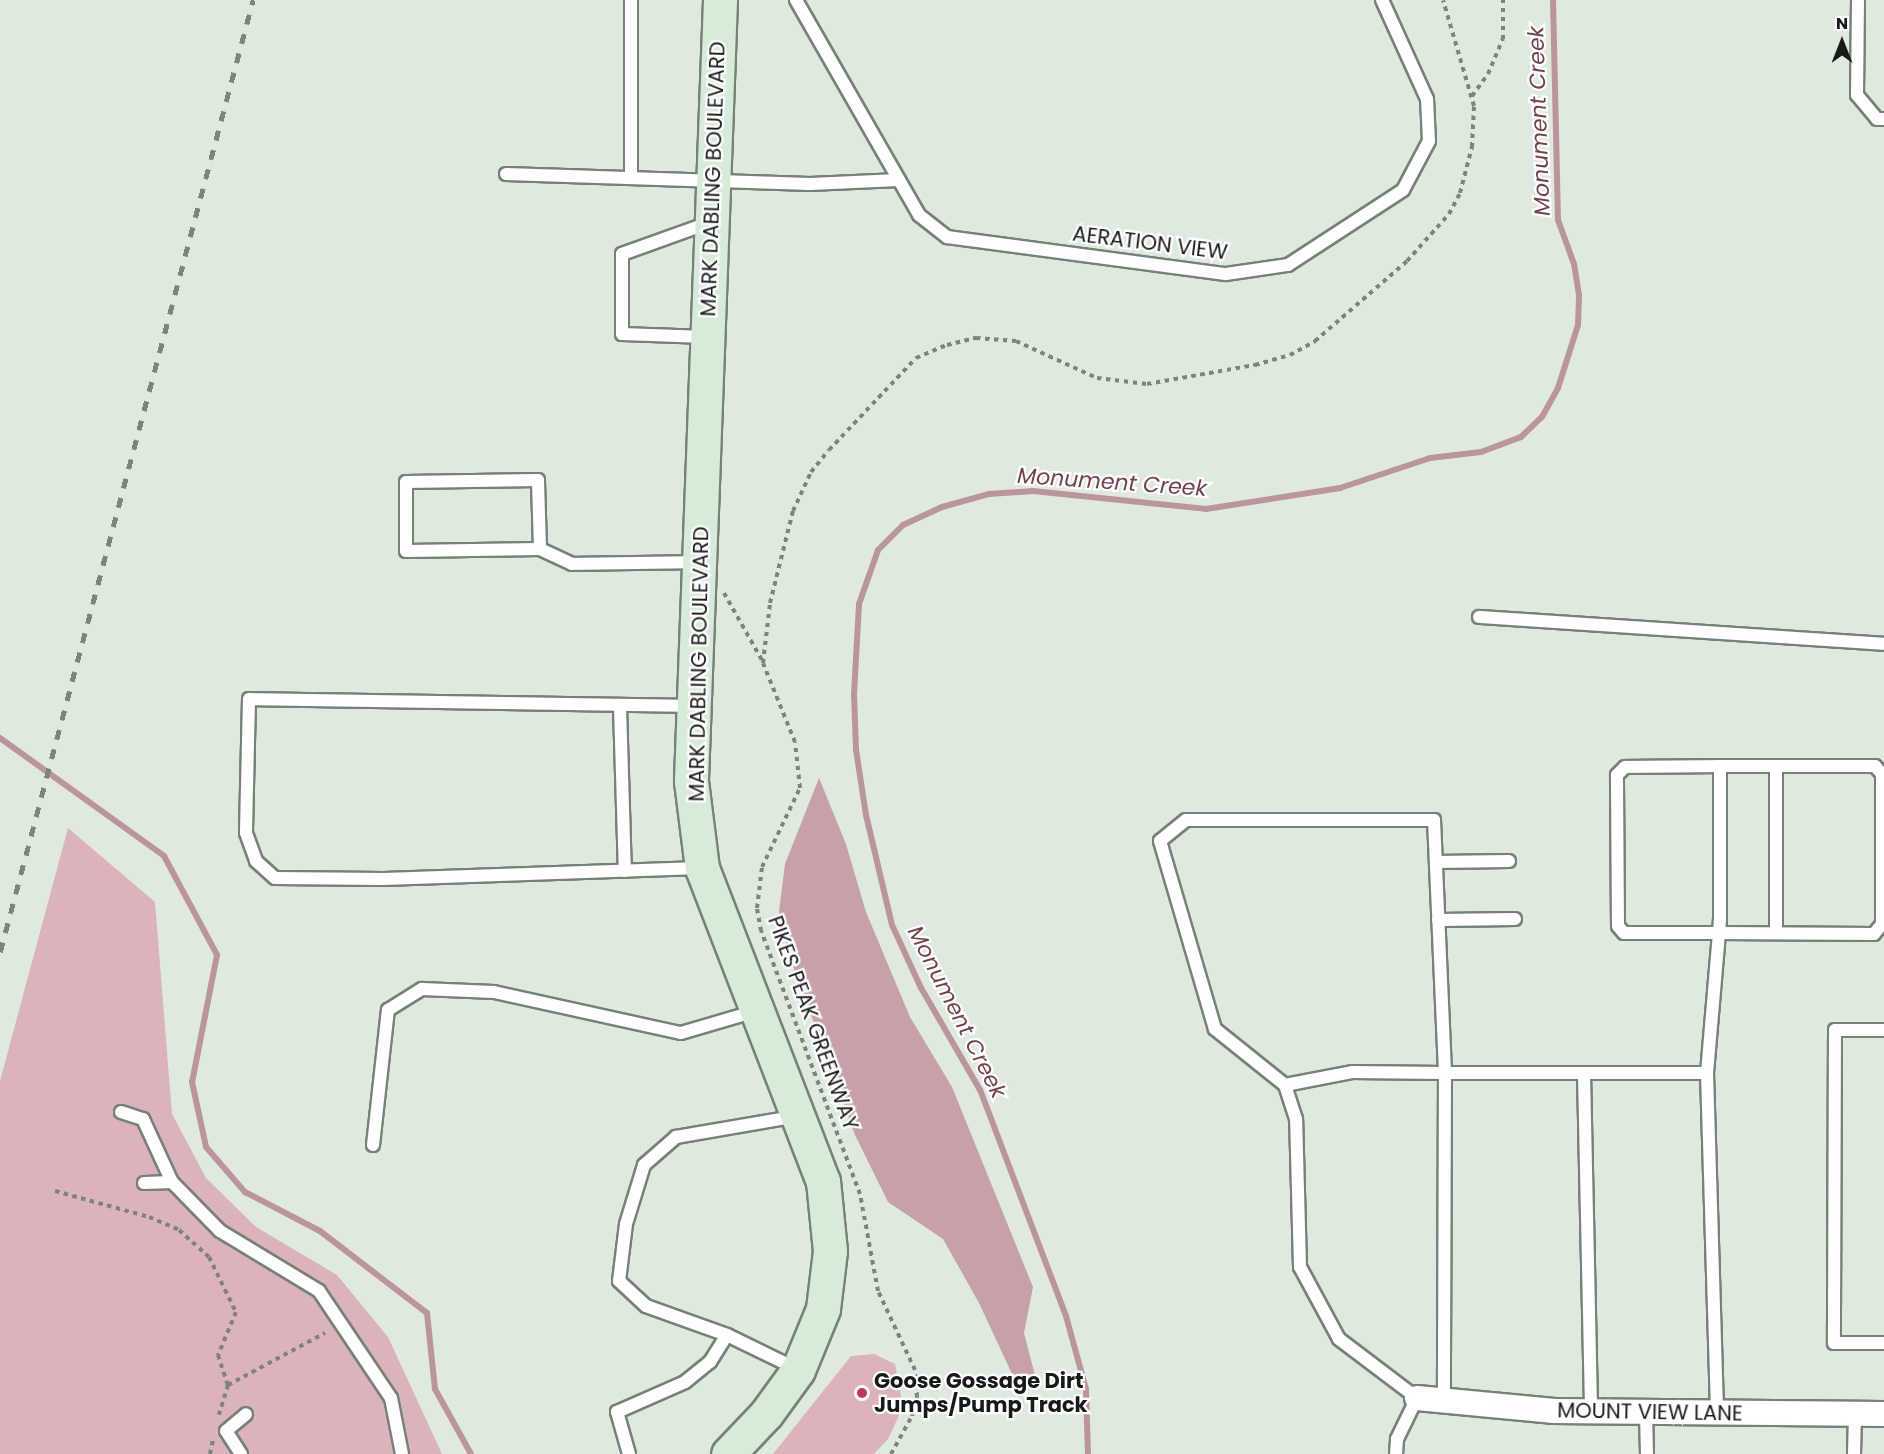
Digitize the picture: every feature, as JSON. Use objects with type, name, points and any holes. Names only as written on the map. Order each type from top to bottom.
[{"type":"street","name":"MARK DABLING BOULEVARD","points":[[720,0],[692,781],[702,868],[823,1181],[830,1251],[823,1309],[798,1370],[766,1414],[728,1454]]},
{"type":"street","name":"MOUNT VIEW LANE","points":[[1417,1398],[1591,1412],[1884,1414]]},
{"type":"lane","points":[[631,0],[631,178]]},
{"type":"lane","name":"AERATION VIEW","points":[[796,0],[919,215],[947,237],[1226,274],[1288,265],[1404,190],[1429,141],[1426,99],[1382,0]]},
{"type":"lane","points":[[1858,0],[1857,95],[1877,119],[1884,119]]},
{"type":"lane","points":[[506,174],[810,184],[899,180]]},
{"type":"lane","points":[[708,337],[622,334],[622,254],[712,222]]},
{"type":"lane","points":[[540,549],[538,480],[406,482],[406,551],[540,549],[572,564],[700,562]]},
{"type":"lane","points":[[1479,617],[1884,644]]},
{"type":"lane","points":[[695,706],[249,699],[246,833],[256,861],[275,878],[384,879],[702,868]]},
{"type":"lane","points":[[620,706],[625,871]]},
{"type":"lane","points":[[1717,1413],[1707,1072],[1719,933],[1720,766]]},
{"type":"lane","points":[[1720,766],[1875,766],[1882,774],[1882,924],[1874,934],[1624,933],[1618,926],[1617,775],[1625,767],[1720,766]]},
{"type":"lane","points":[[1776,766],[1776,933]]},
{"type":"lane","points":[[1396,1454],[1397,1439],[1417,1398],[1339,1340],[1300,1267],[1296,1119],[1286,1085],[1277,1075],[1215,1029],[1160,841],[1186,820],[1434,820],[1445,1072],[1444,1401]]},
{"type":"lane","points":[[1436,862],[1509,861]]},
{"type":"lane","points":[[1438,920],[1515,919]]},
{"type":"lane","points":[[372,1145],[388,1010],[422,989],[494,992],[681,1033],[757,1011]]},
{"type":"lane","points":[[1884,1030],[1835,1030],[1834,1204],[1834,1343],[1884,1343]]},
{"type":"lane","points":[[1584,1072],[1591,1412]]},
{"type":"lane","points":[[1286,1085],[1335,1074],[1707,1072]]},
{"type":"lane","points":[[121,1112],[143,1119],[172,1182],[220,1231],[319,1291],[391,1398],[402,1454]]},
{"type":"lane","points":[[798,1115],[676,1137],[644,1165],[626,1224],[619,1281],[646,1306],[727,1335],[798,1370]]},
{"type":"lane","points":[[144,1183],[172,1182]]},
{"type":"lane","points":[[629,1454],[617,1412],[686,1382],[710,1362],[727,1335]]},
{"type":"lane","points":[[1646,1413],[1647,1454]]},
{"type":"lane","points":[[241,1454],[226,1431],[246,1414]]},
{"type":"lane","points":[[1854,1454],[1855,1414]]},
{"type":"path","name":"PIKES PEAK GREENWAY","points":[[891,1454],[912,1416],[917,1397],[915,1370],[878,1291],[860,1194],[758,920],[759,875],[800,788],[795,742],[763,663],[768,615],[781,556],[805,483],[829,450],[916,358],[963,341],[1003,339],[1028,345],[1097,378],[1147,384],[1255,365],[1302,349],[1407,261],[1449,214],[1469,164],[1474,131],[1472,96],[1443,0]]},
{"type":"path","points":[[1472,96],[1488,74],[1503,39],[1503,0]]},
{"type":"path","points":[[700,562],[730,602],[763,663]]},
{"type":"path","points":[[55,1191],[159,1221],[179,1230],[209,1257],[236,1312],[218,1355],[228,1386],[217,1424]]},
{"type":"path","points":[[228,1386],[325,1333]]},
{"type":"path","points":[[210,1454],[214,1433]]},
{"type":"shaded area","points":[[819,778],[846,844],[866,912],[910,1017],[952,1087],[1033,1287],[1024,1333],[1036,1379],[1019,1389],[979,1303],[943,1239],[888,1202],[855,1135],[789,955],[779,911],[785,864]]},
{"type":"shaded area","points":[[68,828],[155,902],[172,1114],[206,1178],[256,1227],[337,1275],[388,1337],[442,1454],[0,1454],[0,1081]]},
{"type":"shaded area","name":"Goose Gossage Dirt Jumps/Pump Track","points":[[874,1354],[895,1364],[903,1407],[888,1439],[874,1454],[773,1454],[851,1356]]},
{"type":"waterway","name":"Monument Creek","points":[[1088,1454],[1086,1389],[1066,1316],[980,1090],[921,988],[892,925],[866,815],[856,750],[854,694],[859,604],[878,550],[903,525],[942,507],[989,494],[1033,491],[1206,509],[1340,488],[1430,458],[1481,452],[1521,437],[1542,417],[1558,388],[1578,325],[1579,295],[1574,264],[1558,220],[1553,0]]},
{"type":"waterway","points":[[0,738],[164,856],[217,955],[192,1082],[206,1147],[245,1192],[320,1231],[427,1313],[435,1389],[471,1454]]},
{"type":"railway","points":[[0,952],[253,0]]},
{"type":"place","name":"Goose Gossage Dirt Jumps/Pump Track","points":[[862,1393]]}]
